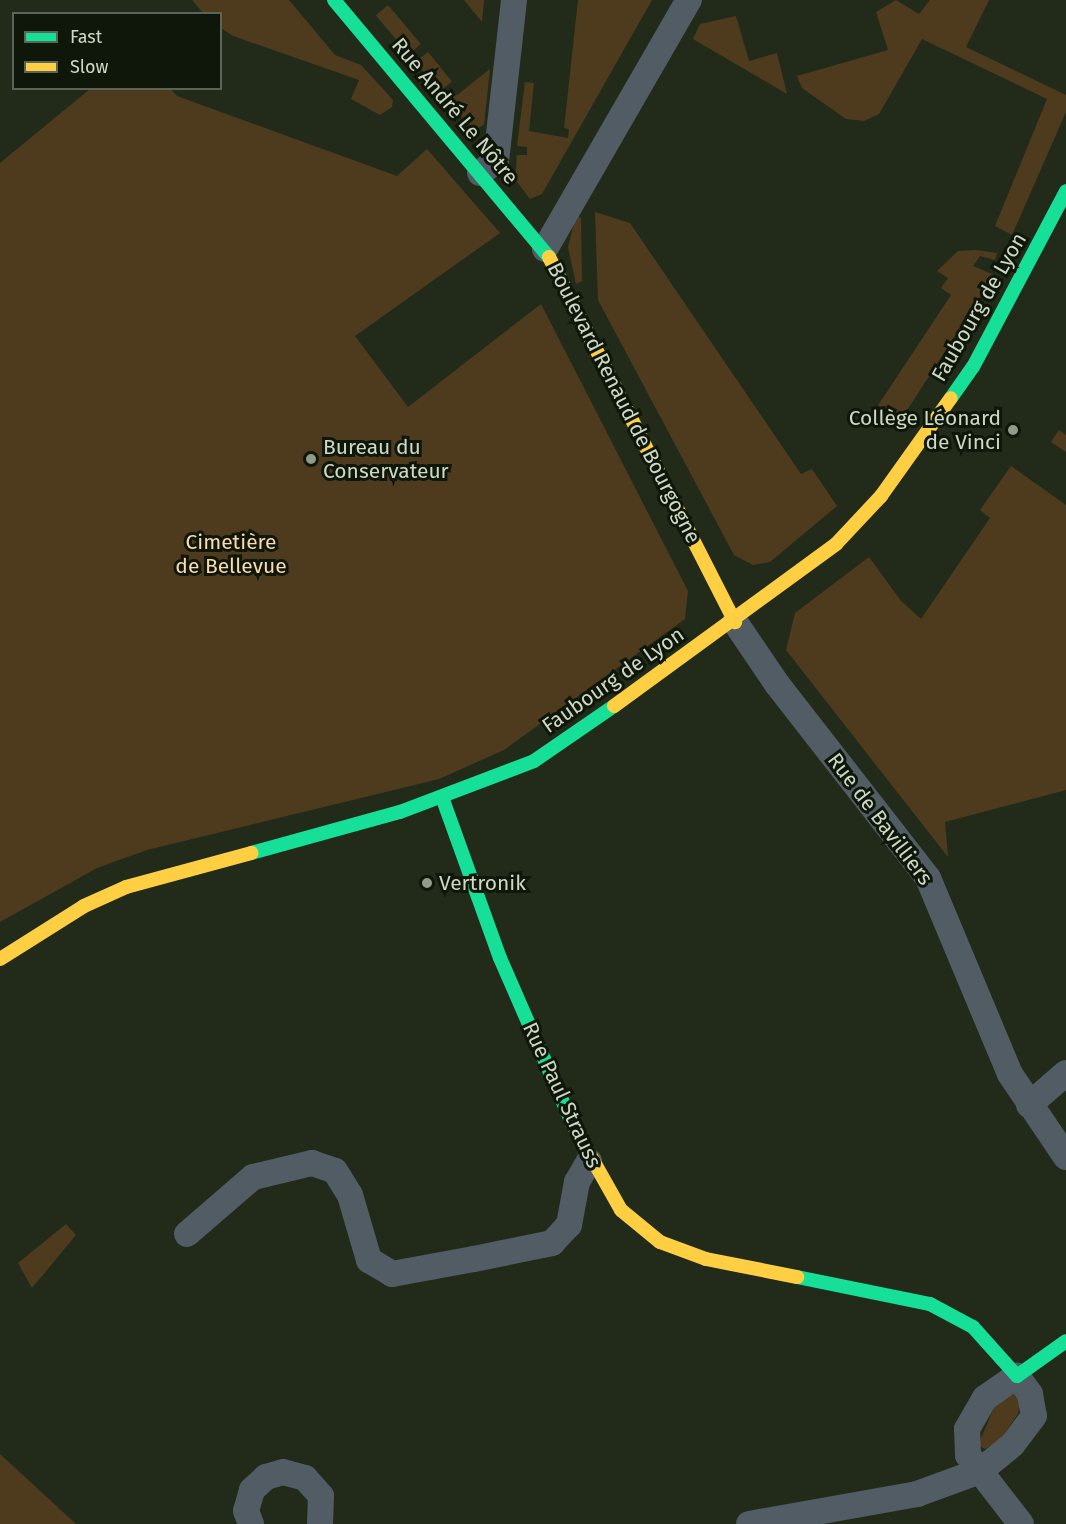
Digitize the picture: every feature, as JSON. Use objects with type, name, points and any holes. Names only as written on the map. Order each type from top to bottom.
[{"type":"street","name":"Rue André Le Nôtre","points":[[334,0],[544,249]]},
{"type":"street","points":[[480,173],[496,160],[514,0]]},
{"type":"street","name":"Boulevard Renaud de Bourgogne","points":[[689,0],[544,249],[735,622]]},
{"type":"street","name":"Faubourg de Lyon","points":[[0,959],[84,906],[126,887],[442,797],[534,761],[735,622],[836,544],[881,496],[973,367],[1066,191]]},
{"type":"street","name":"Rue de Bavilliers","points":[[735,622],[777,684],[928,878],[1010,1074],[1066,1157]]},
{"type":"street","name":"Rue Paul Strauss","points":[[442,797],[500,958],[589,1161],[621,1210],[660,1242],[706,1259],[930,1304],[973,1327],[1017,1376]]},
{"type":"street","points":[[1029,1105],[1066,1073]]},
{"type":"street","points":[[187,1234],[253,1177],[312,1163],[335,1171],[350,1196],[369,1260],[392,1274],[474,1260],[552,1244],[569,1225],[577,1182],[589,1161]]},
{"type":"street","points":[[1022,1524],[968,1455],[967,1429],[986,1398],[1066,1341]]},
{"type":"street","points":[[749,1524],[917,1494],[980,1471],[1012,1445],[1034,1416],[1030,1395],[1017,1376]]},
{"type":"street","points":[[250,1524],[246,1511],[252,1490],[266,1477],[284,1472],[310,1484],[321,1496],[326,1522]]},
{"type":"green space","points":[[192,0],[289,0],[335,55],[361,65],[393,100],[392,107],[380,115],[351,99],[359,80],[233,36],[222,29],[222,12],[202,12]]},
{"type":"green space","points":[[464,0],[484,0],[482,22]]},
{"type":"green space","points":[[578,0],[652,0],[542,194],[530,199],[515,179],[517,155],[527,155],[527,147],[517,146],[525,82],[534,83],[529,131],[568,138],[569,129],[564,128]]},
{"type":"green space","points":[[896,0],[919,14],[930,0],[989,0],[966,47],[1066,95],[1066,112],[1012,235],[995,226],[1047,99],[922,39],[879,114],[864,121],[846,119],[802,88],[797,76],[888,50],[876,12]]},
{"type":"green space","points":[[388,5],[421,44],[409,54],[376,15]]},
{"type":"green space","points":[[736,16],[749,61],[777,53],[787,94],[693,39],[700,24]]},
{"type":"green space","points":[[428,52],[452,82],[439,92],[416,62]]},
{"type":"green space","points":[[490,69],[484,125],[474,130],[444,97],[452,90],[457,95]]},
{"type":"green space","name":"Cimetière de Bellevue","points":[[89,90],[172,90],[177,96],[397,176],[427,149],[500,233],[355,336],[408,407],[541,304],[688,591],[685,619],[504,750],[439,779],[147,850],[97,868],[0,922],[0,163]]},
{"type":"green space","points":[[595,212],[630,223],[801,474],[812,469],[837,506],[770,562],[753,565],[734,555],[598,300]]},
{"type":"green space","points":[[576,215],[581,218],[582,281],[576,284],[568,247]]},
{"type":"green space","points":[[976,250],[997,253],[995,260],[980,256],[973,266],[994,275],[897,426],[875,410],[951,295],[941,288],[948,278],[937,271],[958,251]]},
{"type":"green space","points":[[1059,430],[1066,435],[1066,452],[1051,442]]},
{"type":"green space","points":[[1011,466],[1066,505],[1066,790],[945,822],[948,857],[786,650],[795,613],[869,557],[901,601],[921,619],[990,518],[980,510]]},
{"type":"green space","points":[[66,1224],[76,1235],[32,1288],[18,1263]]},
{"type":"green space","points":[[1014,1394],[1020,1401],[1018,1414],[999,1441],[985,1449],[978,1445],[997,1401]]},
{"type":"green space","points":[[0,1454],[76,1524],[0,1524]]},
{"type":"traffic: fast","points":[[334,0],[549,257]]},
{"type":"traffic: fast","points":[[951,398],[973,367],[1066,191]]},
{"type":"traffic: fast","points":[[251,853],[400,812],[534,761],[614,706]]},
{"type":"traffic: fast","points":[[442,797],[500,958],[572,1123]]},
{"type":"traffic: fast","points":[[797,1277],[930,1304],[973,1327],[1017,1376],[1066,1341]]},
{"type":"traffic: slow","points":[[549,257],[735,622]]},
{"type":"traffic: slow","points":[[614,706],[836,544],[881,496],[951,398]]},
{"type":"traffic: slow","points":[[0,959],[84,906],[126,887],[251,853]]},
{"type":"traffic: slow","points":[[572,1123],[621,1210],[660,1242],[706,1259],[797,1277]]},
{"type":"place","name":"Collège Léonard de Vinci","points":[[1013,430]]},
{"type":"place","name":"Bureau du Conservateur","points":[[311,459]]},
{"type":"place","name":"Vertronik","points":[[427,883]]}]
